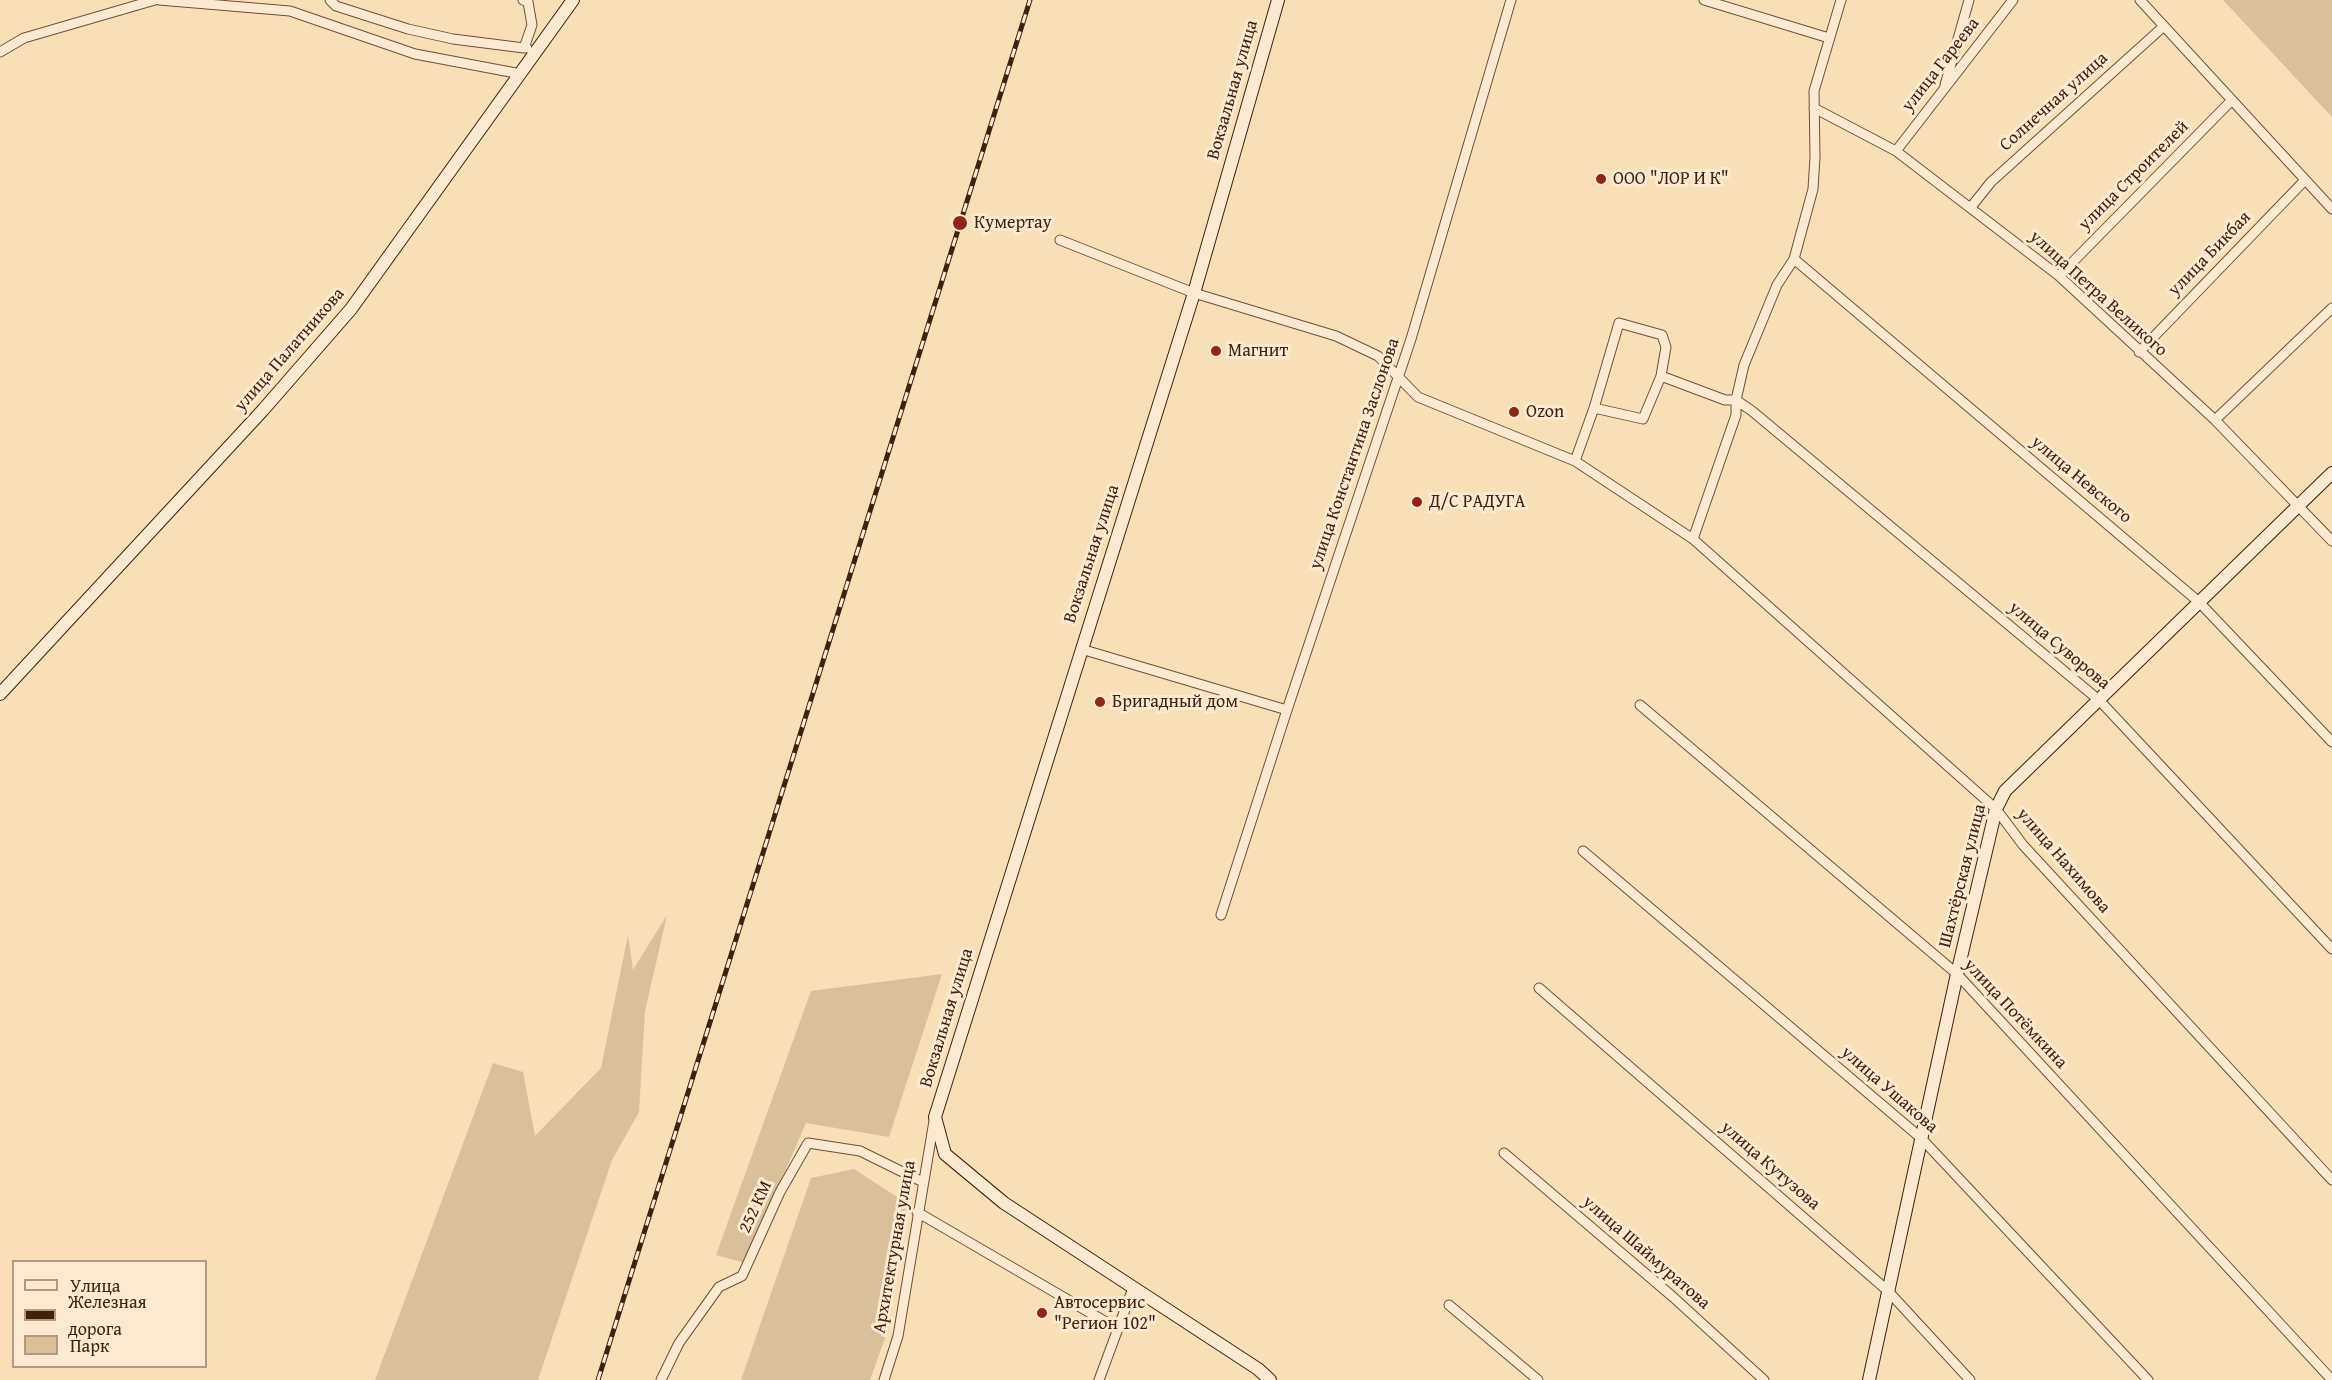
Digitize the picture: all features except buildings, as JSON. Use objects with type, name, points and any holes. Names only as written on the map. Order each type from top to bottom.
[{"type":"street","points":[[0,52],[24,38],[157,0],[290,11],[415,54],[521,74]]},
{"type":"street","points":[[330,0],[336,6],[408,29],[453,39],[539,48]]},
{"type":"street","points":[[524,0],[528,2],[532,25],[524,48]]},
{"type":"street","name":"улица Палатникова","points":[[0,694],[263,410],[351,309],[573,0]]},
{"type":"street","name":"Вокзальная улица","points":[[935,1118],[1194,293],[1278,0]]},
{"type":"street","name":"улица Константина Заслонова","points":[[1221,915],[1411,339],[1511,0]]},
{"type":"street","points":[[1704,0],[1829,38]]},
{"type":"street","points":[[1693,539],[1736,416],[1736,400],[1744,365],[1760,321],[1794,259],[1813,189],[1814,91],[1841,0]]},
{"type":"street","points":[[1944,87],[1968,0]]},
{"type":"street","name":"улица Гареева","points":[[1896,151],[2013,0]]},
{"type":"street","points":[[2140,0],[2332,209]]},
{"type":"street","name":"Солнечная улица","points":[[1971,207],[1991,182],[2164,26]]},
{"type":"street","name":"улица Строителей","points":[[2059,276],[2232,100]]},
{"type":"street","name":"улица Петра Великого","points":[[1814,108],[1896,151],[2059,276],[2215,420],[2332,541]]},
{"type":"street","name":"улица Бикбая","points":[[2139,352],[2305,180]]},
{"type":"street","name":"улица Нахимова","points":[[1060,240],[1194,293],[1336,336],[1378,356],[1418,397],[1575,461],[1693,539],[1996,809],[2023,845],[2332,1180]]},
{"type":"street","name":"улица Невского","points":[[1794,259],[2199,602],[2332,741]]},
{"type":"street","points":[[2215,420],[2332,308]]},
{"type":"street","points":[[1575,461],[1594,408],[1619,323],[1662,335],[1666,347],[1661,376],[1643,419],[1594,408]]},
{"type":"street","points":[[1661,376],[1725,400],[1736,400]]},
{"type":"street","name":"улица Суворова","points":[[1736,400],[2100,701],[2332,949]]},
{"type":"street","name":"Шахтёрская улица","points":[[1869,1380],[1957,974],[1996,809],[2005,791],[2332,474]]},
{"type":"street","points":[[1081,649],[1287,710]]},
{"type":"street","name":"улица Потёмкина","points":[[1640,705],[1957,974],[2332,1380]]},
{"type":"street","name":"улица Ушакова","points":[[1583,851],[1921,1138],[2148,1380]]},
{"type":"street","name":"улица Кутузова","points":[[1539,987],[1888,1290],[1970,1380]]},
{"type":"street","points":[[935,1118],[945,1155],[1004,1203],[1258,1369],[1270,1380]]},
{"type":"street","name":"Архитектурная улица","points":[[884,1380],[898,1336],[917,1212],[935,1118]]},
{"type":"street","name":"252 КМ","points":[[661,1380],[679,1343],[719,1287],[742,1276],[780,1192],[808,1143],[860,1151],[923,1182]]},
{"type":"street","name":"улица Шаймуратова","points":[[1504,1153],[1673,1297],[1764,1380]]},
{"type":"street","points":[[917,1212],[1118,1329]]},
{"type":"street","points":[[1100,1380],[1133,1288]]},
{"type":"street","points":[[1449,1305],[1538,1380]]},
{"type":"green space","points":[[2223,0],[2332,0],[2332,117]]},
{"type":"green space","points":[[667,915],[645,1011],[639,1112],[612,1160],[538,1380],[375,1380],[493,1063],[523,1072],[535,1136],[601,1068],[628,935],[633,970]]},
{"type":"green space","points":[[942,974],[889,1137],[806,1123],[745,1263],[716,1255],[811,991]]},
{"type":"green space","points":[[854,1169],[908,1204],[889,1327],[870,1380],[741,1380],[811,1178]]},
{"type":"railway","points":[[598,1380],[1030,0]]},
{"type":"place","name":"ООО \"ЛОР И К\"","points":[[1601,179]]},
{"type":"place","name":"Кумертау","points":[[960,223]]},
{"type":"place","name":"Магнит","points":[[1216,351]]},
{"type":"place","name":"Ozon","points":[[1514,412]]},
{"type":"place","name":"Д/С РАДУГА","points":[[1417,502]]},
{"type":"place","name":"Бригадный дом","points":[[1100,702]]},
{"type":"place","name":"Автосервис \"Регион 102\"","points":[[1042,1313]]}]
